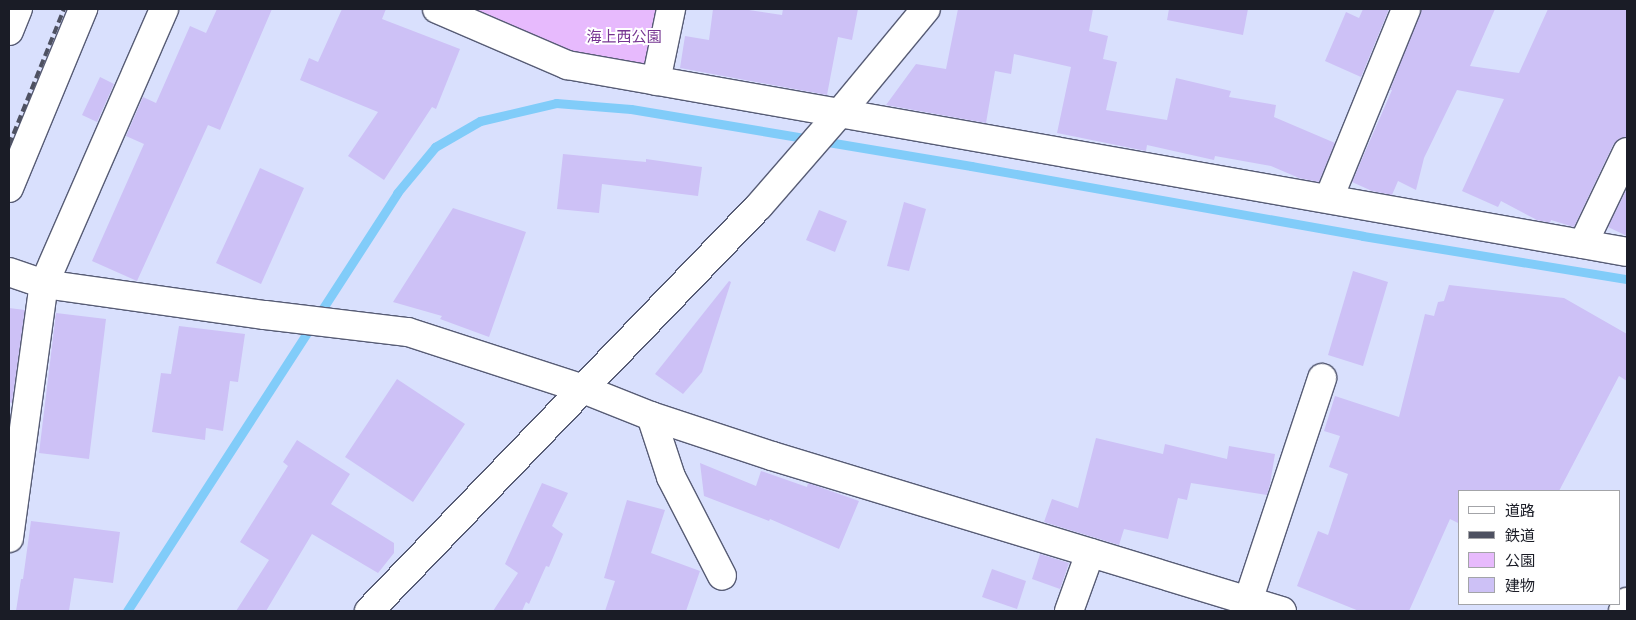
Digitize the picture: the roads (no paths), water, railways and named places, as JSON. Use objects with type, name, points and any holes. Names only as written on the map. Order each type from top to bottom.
[{"type":"street","points":[[9,32],[18,9]]},
{"type":"street","points":[[9,188],[83,9]]},
{"type":"street","points":[[9,538],[44,284],[164,9]]},
{"type":"street","points":[[437,9],[567,65],[1627,252]]},
{"type":"street","points":[[656,81],[672,9]]},
{"type":"street","points":[[369,611],[759,206],[839,114],[926,9]]},
{"type":"street","points":[[1329,198],[1406,9]]},
{"type":"street","points":[[1583,244],[1627,152]]},
{"type":"street","points":[[9,272],[44,284],[264,315],[408,332],[583,389],[652,416],[772,456],[1282,611]]},
{"type":"street","points":[[1248,602],[1322,378]]},
{"type":"street","points":[[652,416],[670,477],[722,576]]},
{"type":"street","points":[[1069,611],[1090,554]]},
{"type":"street","points":[[1624,611],[1627,602]]},
{"type":"waterway","points":[[127,611],[397,193],[435,147],[480,121],[556,103],[631,109],[971,166],[1363,236],[1627,279]]},
{"type":"railway","points":[[9,145],[64,9]]},
{"type":"park label","name":"海上西公園","points":[[624,37]]}]
